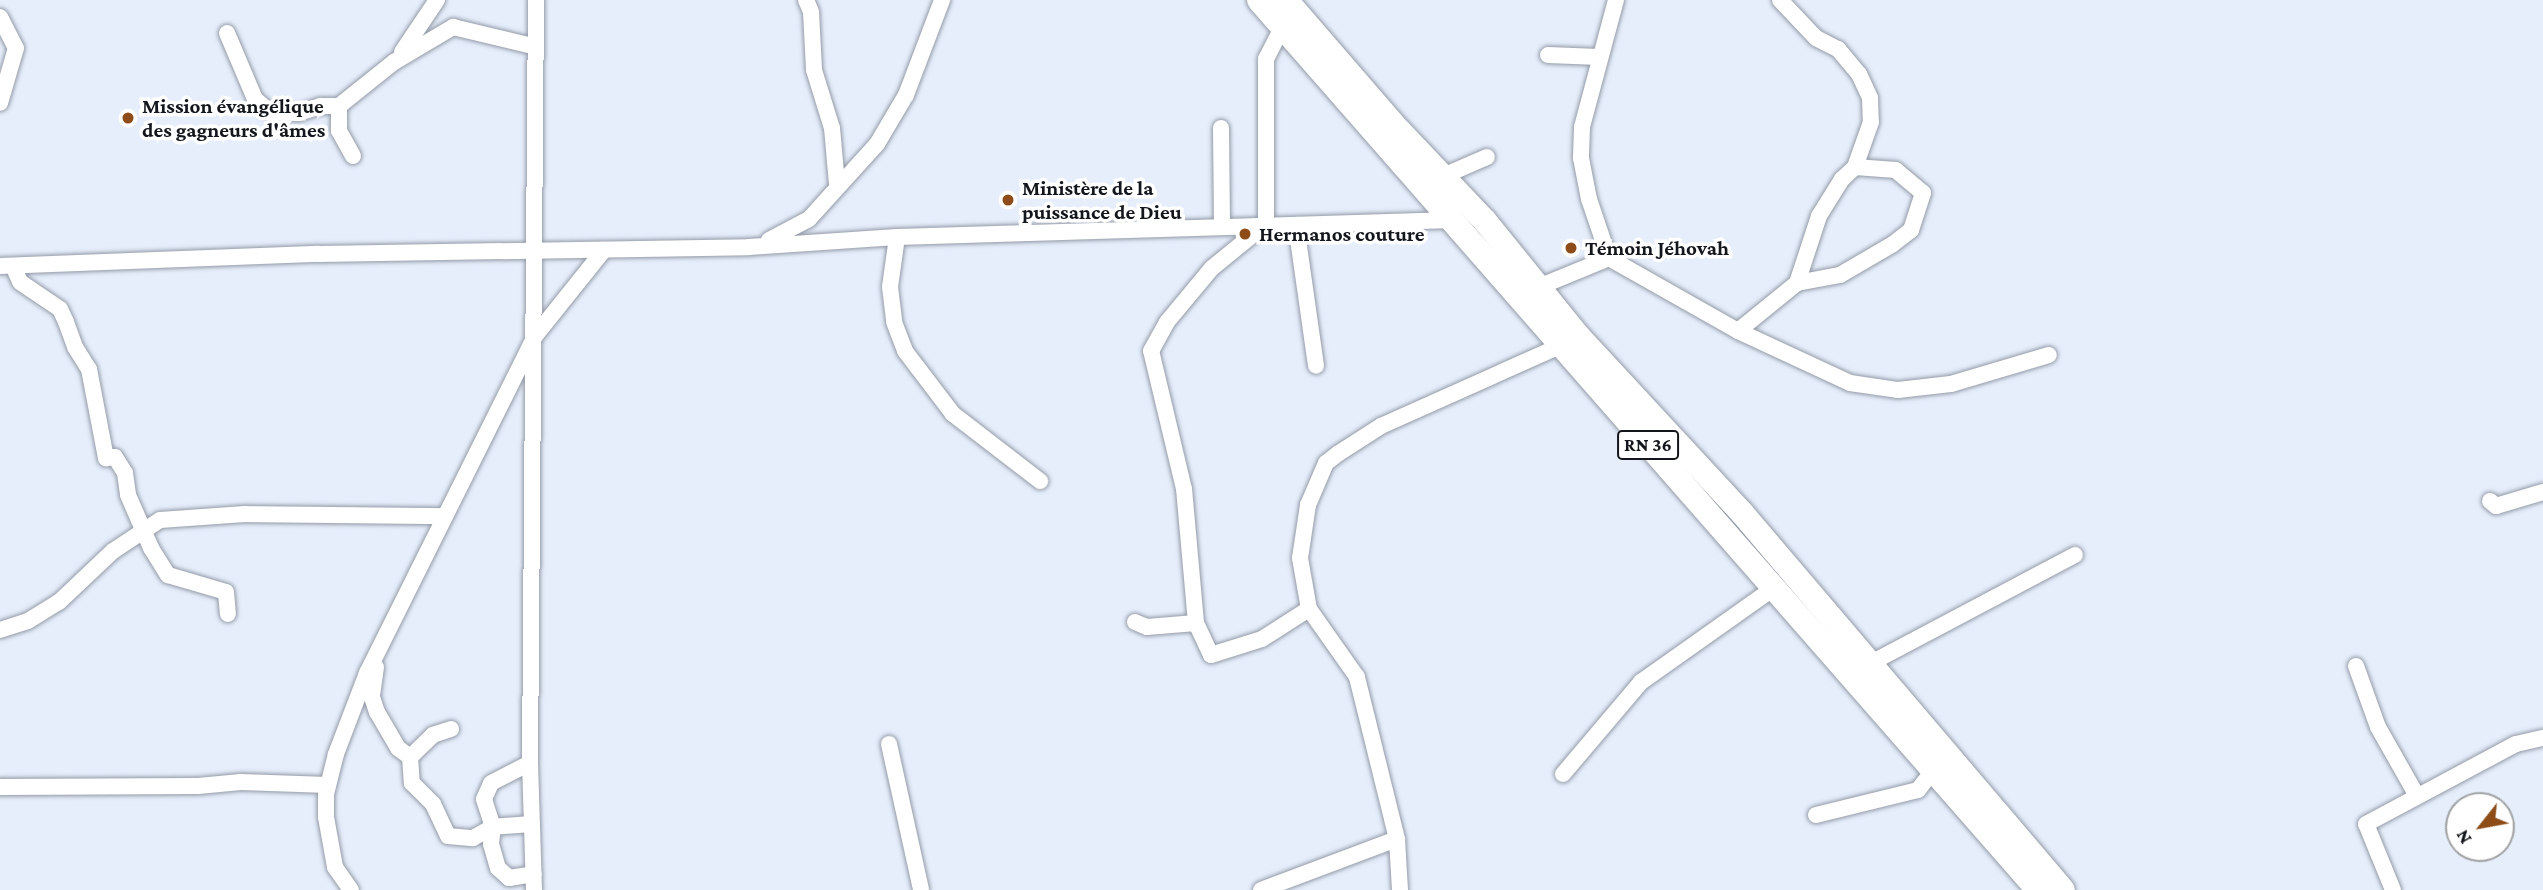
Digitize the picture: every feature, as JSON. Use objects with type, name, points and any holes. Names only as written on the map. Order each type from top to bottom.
[{"type":"main road","name":"RN 36","points":[[1259,0],[1282,28],[1435,187],[1541,286],[1579,337],[1742,513],[2063,890]]},
{"type":"main road","name":"RN 36","points":[[1286,0],[1435,187],[1453,220],[1560,346],[1775,587],[2038,890]]},
{"type":"street","points":[[530,763],[491,783],[484,799],[492,827],[491,844],[498,867],[509,878],[534,882],[530,763],[535,336],[531,252],[536,0]]},
{"type":"street","points":[[806,0],[814,70],[832,128],[837,184]]},
{"type":"street","points":[[749,247],[786,235],[809,219],[837,184],[877,144],[906,95],[942,0]]},
{"type":"street","points":[[1616,0],[1582,127],[1581,158],[1589,199],[1609,258],[1738,331],[1850,383],[1898,390],[1951,384],[2049,355]]},
{"type":"street","points":[[1784,1],[1816,38],[1838,49],[1859,74],[1870,98],[1871,122],[1855,167],[1842,179],[1819,216],[1797,283]]},
{"type":"street","points":[[394,62],[435,2],[453,27],[536,47]]},
{"type":"street","points":[[0,17],[16,48],[0,103]]},
{"type":"street","points":[[227,33],[256,99],[270,111],[299,113],[321,106],[339,106],[394,62],[453,27]]},
{"type":"street","points":[[1266,224],[1266,59],[1282,28]]},
{"type":"street","points":[[1548,54],[1599,57]]},
{"type":"street","points":[[339,106],[339,131],[353,156]]},
{"type":"street","points":[[1221,128],[1222,226]]},
{"type":"street","points":[[1419,219],[1435,187],[1487,157]]},
{"type":"street","points":[[1738,331],[1797,283],[1861,266],[1911,230],[1918,216],[1923,192],[1911,178],[1896,170],[1855,167]]},
{"type":"street","points":[[7,266],[749,247],[897,237],[1050,236],[1266,224],[1453,220]]},
{"type":"street","points":[[1266,224],[1212,268],[1167,322],[1151,351],[1184,489],[1196,623],[1206,653],[1223,654],[1262,639],[1309,609]]},
{"type":"street","points":[[1296,225],[1315,366]]},
{"type":"street","points":[[897,237],[890,287],[894,322],[905,351],[953,414],[1040,481]]},
{"type":"street","points":[[351,890],[335,867],[326,817],[328,785],[347,724],[384,635],[535,336],[604,250]]},
{"type":"street","points":[[1541,286],[1609,258]]},
{"type":"street","points":[[7,266],[20,282],[60,309],[75,348],[89,369],[106,458],[115,457],[125,473],[128,495],[168,575],[220,587],[226,592],[228,614]]},
{"type":"street","points":[[1401,890],[1396,839],[1357,677],[1309,609],[1300,558],[1308,505],[1326,463],[1381,426],[1560,346]]},
{"type":"street","points":[[2490,501],[2496,506],[2543,492]]},
{"type":"street","points":[[0,630],[28,621],[60,602],[87,573],[160,520],[184,515],[443,516]]},
{"type":"street","points":[[1869,664],[2075,555]]},
{"type":"street","points":[[1563,774],[1625,696],[1775,587]]},
{"type":"street","points":[[1135,622],[1147,627],[1196,623]]},
{"type":"street","points":[[347,724],[373,697],[384,635]]},
{"type":"street","points":[[2356,666],[2378,727],[2417,796]]},
{"type":"street","points":[[373,697],[398,748],[410,757],[412,783],[433,804],[448,836],[473,838],[492,827],[532,824]]},
{"type":"street","points":[[410,757],[433,735],[451,729]]},
{"type":"street","points":[[2393,890],[2366,824],[2516,744],[2543,738]]},
{"type":"street","points":[[889,744],[921,890]]},
{"type":"street","points":[[1816,815],[1918,790],[1933,771]]},
{"type":"street","points":[[0,787],[198,786],[241,782],[328,785]]},
{"type":"street","points":[[1261,890],[1396,839]]},
{"type":"place","name":"Mission évangélique des gagneurs d'âmes","points":[[128,118]]},
{"type":"place","name":"Ministère de la puissance de Dieu","points":[[1008,200]]},
{"type":"place","name":"Hermanos couture","points":[[1245,234]]},
{"type":"place","name":"Témoin Jéhovah","points":[[1571,248]]}]
